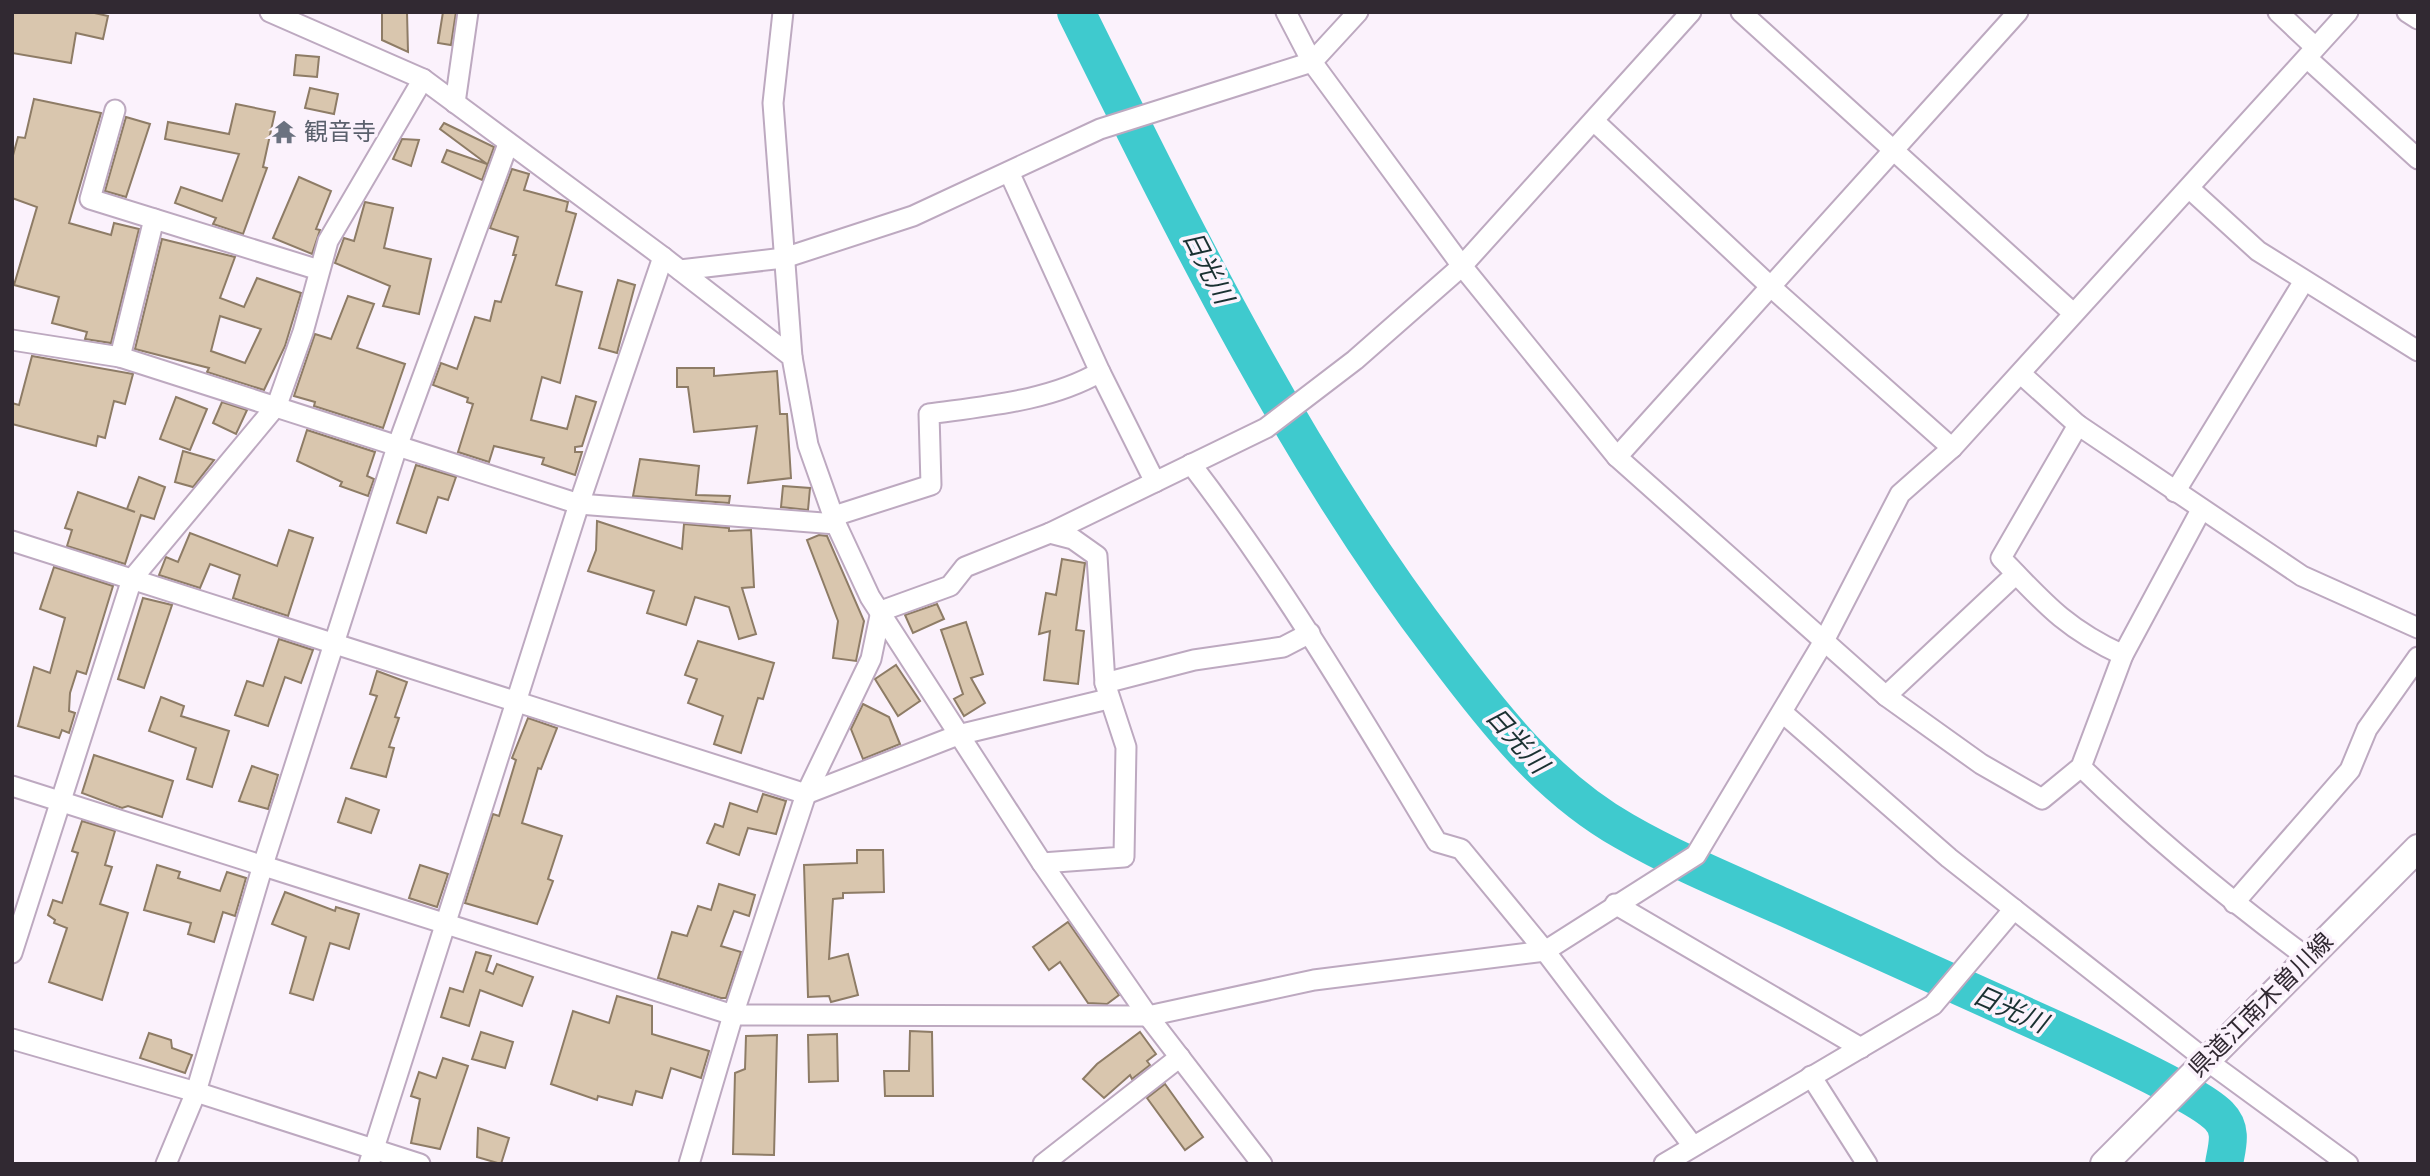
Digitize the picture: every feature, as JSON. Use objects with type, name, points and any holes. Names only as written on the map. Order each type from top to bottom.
[{"type":"main road","name":"県道江南木曽川線","points":[[2104,1164],[2418,848]]},
{"type":"street","points":[[270,12],[423,79],[663,257],[792,357]]},
{"type":"street","points":[[454,103],[468,12]]},
{"type":"street","points":[[783,12],[773,103],[792,357],[808,445],[835,520],[870,597],[1042,863],[1148,1016],[1262,1164]]},
{"type":"street","points":[[1286,12],[1312,62],[1462,266],[1617,457],[1886,696],[1981,764],[2042,799],[2081,767],[2123,655],[2201,510]]},
{"type":"street","points":[[680,270],[784,258],[913,216],[1100,129],[1312,62],[1358,12]]},
{"type":"street","points":[[881,611],[950,586],[965,567],[1050,533],[1266,428],[1355,360],[1462,266],[1691,12]]},
{"type":"street","points":[[1741,12],[2073,313]]},
{"type":"street","points":[[1617,457],[2018,12]]},
{"type":"street","points":[[2278,12],[2312,53],[2418,159]]},
{"type":"street","points":[[12,786],[733,1015],[1148,1016],[1314,980],[1545,951],[1615,904],[1696,855],[1824,641],[1900,494],[1952,448],[2021,374],[2073,313],[2190,189],[2348,12]]},
{"type":"street","points":[[2407,12],[2418,19]]},
{"type":"street","points":[[12,953],[132,579],[277,405],[303,332],[328,241],[423,79]]},
{"type":"street","points":[[115,110],[90,199],[319,270]]},
{"type":"street","points":[[1594,121],[1771,287],[1952,448]]},
{"type":"street","points":[[166,1164],[196,1092],[263,865],[397,447],[508,144]]},
{"type":"street","points":[[1009,172],[1100,372],[1155,482]]},
{"type":"street","points":[[2190,189],[2258,251],[2418,351]]},
{"type":"street","points":[[120,357],[154,219]]},
{"type":"street","points":[[371,1157],[579,504],[663,257]]},
{"type":"street","points":[[2175,492],[2304,281]]},
{"type":"street","points":[[12,340],[120,357],[277,405],[397,447],[579,504],[835,520],[931,485],[929,414],[1023,399],[1082,383],[1100,372]]},
{"type":"street","points":[[2021,374],[2078,425],[2302,576],[2418,628]]},
{"type":"street","points":[[2078,425],[2001,558],[2066,623],[2087,639],[2123,655]]},
{"type":"street","points":[[1191,464],[1248,539],[1310,633],[1437,842],[1461,849],[1545,951],[1693,1146]]},
{"type":"street","points":[[1042,863],[1124,858],[1126,747],[1107,691],[1097,556],[1073,539],[1050,533]]},
{"type":"street","points":[[12,541],[806,794],[958,735],[1107,691],[1194,660],[1283,647],[1310,633]]},
{"type":"street","points":[[1886,696],[2016,574]]},
{"type":"street","points":[[689,1164],[733,1015],[806,794],[871,659],[881,611]]},
{"type":"street","points":[[2234,904],[2350,770],[2367,729],[2418,657]]},
{"type":"street","points":[[1783,713],[1949,858],[2206,1060],[2348,1164]]},
{"type":"street","points":[[2081,767],[2131,815],[2234,904],[2308,958]]},
{"type":"street","points":[[1615,904],[1861,1048]]},
{"type":"street","points":[[1664,1164],[1933,1005],[2014,909]]},
{"type":"street","points":[[12,1039],[196,1092],[371,1157],[420,1164]]},
{"type":"street","points":[[1043,1164],[1180,1057]]},
{"type":"street","points":[[1811,1076],[1867,1164]]},
{"type":"building","points":[[12,12],[90,12],[108,16],[103,39],[76,33],[71,63],[12,53]]},
{"type":"building","points":[[382,12],[407,12],[408,52],[382,40]]},
{"type":"building","points":[[443,12],[456,12],[451,45],[438,43]]},
{"type":"building","points":[[296,55],[319,57],[317,77],[294,75]]},
{"type":"building","points":[[310,88],[338,94],[334,114],[305,108]]},
{"type":"building","points":[[34,99],[101,113],[69,223],[111,235],[114,223],[139,229],[111,343],[85,339],[87,332],[52,323],[59,297],[14,285],[37,207],[12,198],[12,159],[18,137],[25,138]]},
{"type":"building","points":[[236,104],[275,112],[263,167],[267,168],[243,234],[213,224],[216,218],[175,203],[181,187],[222,201],[239,154],[165,139],[168,122],[229,134]]},
{"type":"building","points":[[126,117],[150,124],[126,197],[105,191]]},
{"type":"building","points":[[444,123],[494,147],[482,180],[442,162],[447,150],[487,164],[440,129]]},
{"type":"building","points":[[402,139],[419,140],[411,166],[393,159]]},
{"type":"building","points":[[512,169],[529,174],[524,190],[568,202],[566,211],[576,214],[556,285],[582,292],[560,383],[542,377],[531,420],[567,429],[576,396],[596,402],[582,446],[575,447],[575,452],[582,452],[575,475],[542,464],[544,458],[494,446],[489,462],[458,452],[473,404],[467,402],[468,398],[433,385],[441,363],[457,369],[475,317],[490,321],[495,301],[501,302],[516,255],[513,255],[518,237],[490,228]]},
{"type":"building","points":[[299,177],[331,191],[316,229],[320,230],[312,254],[273,238]]},
{"type":"building","points":[[365,202],[393,208],[384,248],[431,259],[419,314],[383,306],[390,286],[335,263],[344,238],[354,241]]},
{"type":"building","points":[[162,239],[235,257],[220,298],[244,307],[257,278],[301,293],[285,346],[264,390],[207,372],[209,368],[135,349]],"holes":[[[220,316],[261,329],[245,363],[211,351]]]},
{"type":"building","points":[[618,280],[635,285],[617,353],[599,348]]},
{"type":"building","points":[[348,296],[374,304],[357,348],[405,364],[383,428],[314,406],[315,402],[294,396],[315,334],[331,339]]},
{"type":"building","points":[[32,356],[133,374],[125,404],[114,401],[105,438],[98,436],[96,446],[12,424],[12,403],[19,405]]},
{"type":"building","points":[[677,368],[714,368],[714,376],[777,371],[780,414],[787,414],[791,478],[748,483],[757,426],[694,432],[688,387],[677,387]]},
{"type":"building","points":[[176,397],[207,409],[190,450],[160,439]]},
{"type":"building","points":[[222,402],[247,410],[236,434],[213,423]]},
{"type":"building","points":[[307,430],[375,452],[367,476],[374,479],[368,496],[340,486],[342,482],[297,461]]},
{"type":"building","points":[[183,451],[214,460],[193,487],[175,482]]},
{"type":"building","points":[[640,459],[699,466],[696,495],[730,496],[729,503],[633,496]]},
{"type":"building","points":[[416,465],[456,477],[448,500],[438,497],[426,533],[397,523]]},
{"type":"building","points":[[139,477],[165,487],[154,519],[141,515],[125,564],[67,546],[72,530],[65,528],[78,492],[135,512],[127,509]]},
{"type":"building","points":[[783,486],[810,488],[808,510],[781,507]]},
{"type":"building","points":[[597,521],[682,549],[684,524],[729,528],[729,531],[751,530],[754,587],[742,588],[756,634],[739,639],[729,607],[695,597],[686,625],[647,613],[654,591],[588,571],[596,550]]},
{"type":"building","points":[[289,530],[313,538],[288,616],[233,598],[240,575],[210,564],[200,588],[159,575],[166,557],[178,562],[190,533],[277,566]]},
{"type":"building","points":[[819,535],[827,536],[864,621],[856,661],[833,658],[838,621],[807,540]]},
{"type":"building","points":[[1062,559],[1085,563],[1076,630],[1084,631],[1078,684],[1044,680],[1050,631],[1039,634],[1046,593],[1056,595]]},
{"type":"building","points":[[54,567],[113,586],[86,674],[77,671],[70,693],[69,711],[75,713],[69,733],[62,730],[59,738],[18,726],[34,667],[50,673],[65,618],[40,609]]},
{"type":"building","points":[[143,598],[172,605],[144,688],[118,679]]},
{"type":"building","points":[[937,604],[944,619],[913,633],[905,615]]},
{"type":"building","points":[[966,622],[983,674],[971,678],[985,703],[964,716],[954,699],[963,694],[941,630]]},
{"type":"building","points":[[279,639],[313,650],[301,683],[285,677],[268,726],[235,715],[247,681],[263,686]]},
{"type":"building","points":[[698,641],[774,663],[763,699],[758,698],[741,753],[714,744],[723,716],[688,703],[697,679],[685,675]]},
{"type":"building","points":[[896,665],[920,701],[898,716],[875,679]]},
{"type":"building","points":[[377,671],[407,682],[395,717],[399,718],[389,747],[394,748],[386,777],[351,768],[377,696],[370,694]]},
{"type":"building","points":[[161,697],[184,706],[181,716],[229,731],[212,787],[187,779],[196,748],[149,731]]},
{"type":"building","points":[[863,704],[889,717],[900,744],[863,759],[851,729]]},
{"type":"building","points":[[528,718],[557,728],[541,769],[538,768],[522,823],[562,836],[548,879],[553,881],[537,924],[465,903],[493,814],[499,816],[516,760],[512,758]]},
{"type":"building","points":[[94,755],[173,781],[162,817],[128,806],[122,808],[82,793]]},
{"type":"building","points":[[252,766],[278,775],[268,809],[239,801]]},
{"type":"building","points":[[763,794],[786,801],[776,834],[748,828],[739,855],[707,843],[715,824],[723,827],[730,803],[757,812]]},
{"type":"building","points":[[346,798],[379,810],[371,833],[338,822]]},
{"type":"building","points":[[82,821],[115,831],[105,865],[112,867],[100,904],[128,913],[102,1000],[49,982],[67,928],[54,923],[55,920],[48,915],[53,900],[62,903],[78,853],[72,851]]},
{"type":"building","points":[[857,850],[883,850],[884,892],[843,893],[843,898],[833,899],[829,959],[848,954],[858,995],[831,1002],[829,996],[808,997],[804,865],[857,863]]},
{"type":"building","points":[[157,865],[180,872],[178,878],[220,891],[227,872],[246,878],[235,916],[223,912],[214,942],[188,934],[191,923],[144,910]]},
{"type":"building","points":[[420,865],[448,874],[437,907],[409,898]]},
{"type":"building","points":[[719,884],[755,895],[749,916],[734,911],[721,946],[741,952],[726,998],[658,978],[672,932],[687,936],[698,906],[711,910]]},
{"type":"building","points":[[285,892],[335,911],[336,907],[359,914],[349,949],[330,943],[313,1000],[290,993],[306,937],[272,924]]},
{"type":"building","points":[[1068,922],[1119,995],[1107,1004],[1088,1003],[1060,962],[1049,970],[1033,947]]},
{"type":"building","points":[[476,952],[491,956],[486,971],[493,974],[497,964],[533,977],[522,1006],[480,990],[469,1026],[441,1017],[450,988],[463,992]]},
{"type":"building","points":[[617,996],[652,1006],[652,1034],[709,1051],[701,1078],[671,1068],[662,1098],[636,1091],[632,1105],[598,1096],[597,1100],[551,1084],[573,1011],[609,1023]]},
{"type":"building","points":[[910,1031],[932,1032],[933,1096],[885,1096],[884,1071],[909,1071]]},
{"type":"building","points":[[481,1032],[513,1042],[505,1068],[472,1059]]},
{"type":"building","points":[[1140,1032],[1156,1054],[1147,1061],[1150,1065],[1132,1079],[1130,1075],[1104,1098],[1083,1079],[1097,1064]]},
{"type":"building","points":[[149,1033],[171,1040],[172,1048],[192,1055],[185,1073],[140,1058]]},
{"type":"building","points":[[837,1034],[838,1081],[809,1082],[808,1035]]},
{"type":"building","points":[[777,1035],[774,1155],[733,1154],[735,1073],[745,1069],[746,1036]]},
{"type":"building","points":[[443,1058],[468,1066],[440,1149],[411,1143],[420,1099],[411,1096],[419,1072],[436,1078]]},
{"type":"building","points":[[1165,1084],[1203,1137],[1185,1150],[1147,1098]]},
{"type":"building","points":[[478,1128],[509,1138],[501,1164],[477,1157]]},
{"type":"waterway","name":"日光川","points":[[1076,12],[1158,177],[1244,341],[1290,421],[1389,577],[1463,677],[1524,751],[1597,814],[1664,852],[2083,1042],[2198,1100],[2219,1116],[2226,1127],[2228,1138],[2224,1164]]},
{"type":"place","name":"観音寺","points":[[284,132]]}]
